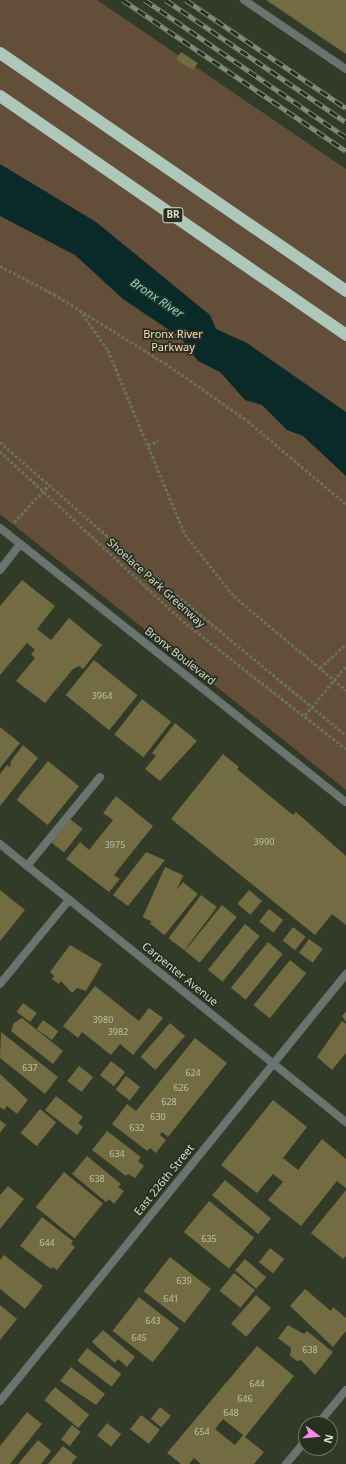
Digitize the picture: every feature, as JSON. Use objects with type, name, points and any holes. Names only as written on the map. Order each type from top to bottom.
[{"type":"highway","points":[[0,53],[346,291]]},
{"type":"highway","name":"BR","points":[[0,96],[346,335]]},
{"type":"street","points":[[244,0],[346,68]]},
{"type":"street","name":"Bronx Boulevard","points":[[0,528],[346,802]]},
{"type":"street","points":[[0,570],[20,544]]},
{"type":"street","points":[[27,866],[100,777]]},
{"type":"street","name":"Carpenter Avenue","points":[[0,844],[346,1122]]},
{"type":"street","points":[[0,984],[69,900]]},
{"type":"street","name":"East 226th Street","points":[[0,1401],[346,974]]},
{"type":"street","points":[[325,1416],[346,1390]]},
{"type":"street","points":[[286,1464],[298,1450]]},
{"type":"path","points":[[0,267],[80,310],[165,363],[248,421],[346,504]]},
{"type":"path","points":[[80,310],[108,350],[185,534],[234,596],[346,690]]},
{"type":"path","points":[[148,445],[158,441]]},
{"type":"path","points":[[0,442],[310,708],[346,735]]},
{"type":"path","name":"Shoelace Park Greenway","points":[[0,451],[44,490],[183,621],[305,715],[346,749]]},
{"type":"path","points":[[20,544],[13,523],[50,485]]},
{"type":"path","points":[[320,668],[335,650],[346,644]]},
{"type":"path","points":[[305,715],[346,666]]},
{"type":"green space","name":"Bronx River Parkway","points":[[0,0],[97,0],[346,169],[346,790],[0,514]]},
{"type":"water","name":"Bronx River","points":[[0,164],[96,222],[210,315],[216,329],[247,343],[346,412],[346,476],[303,436],[287,430],[262,405],[245,400],[220,372],[198,361],[181,338],[123,299],[75,255],[0,216]]},
{"type":"building","points":[[266,0],[346,0],[346,54]]},
{"type":"building","points":[[181,52],[198,63],[193,70],[176,60]]},
{"type":"building","points":[[22,580],[55,606],[37,629],[51,640],[69,618],[102,645],[83,669],[79,666],[73,669],[45,703],[16,681],[35,658],[31,654],[35,650],[27,643],[0,675],[0,606]]},
{"type":"building","points":[[94,660],[138,695],[109,730],[66,695]]},
{"type":"building","points":[[142,699],[171,722],[143,757],[114,734]]},
{"type":"building","points":[[175,723],[197,741],[160,781],[145,769],[156,756],[152,753]]},
{"type":"building","points":[[0,727],[20,743],[0,768]]},
{"type":"building","points":[[23,745],[38,758],[0,806],[0,774],[7,765],[10,767],[11,761]]},
{"type":"building","points":[[223,754],[239,767],[237,769],[293,815],[296,812],[346,856],[346,925],[332,914],[315,935],[171,819]]},
{"type":"building","points":[[48,761],[79,786],[48,825],[17,800]]},
{"type":"building","points":[[116,796],[153,826],[114,875],[120,879],[109,892],[66,859],[80,842],[89,850],[113,820],[103,813]]},
{"type":"building","points":[[70,819],[83,829],[64,852],[52,843]]},
{"type":"building","points":[[146,852],[165,860],[128,906],[113,895]]},
{"type":"building","points":[[165,867],[183,875],[161,925],[143,917]]},
{"type":"building","points":[[183,882],[198,894],[164,935],[150,923]]},
{"type":"building","points":[[0,890],[25,910],[0,941]]},
{"type":"building","points":[[249,890],[262,901],[250,915],[237,904]]},
{"type":"building","points":[[201,895],[217,907],[184,950],[169,938]]},
{"type":"building","points":[[222,905],[237,917],[200,963],[185,951]]},
{"type":"building","points":[[269,909],[283,920],[273,933],[259,922]]},
{"type":"building","points":[[245,924],[260,936],[223,982],[208,970]]},
{"type":"building","points":[[293,927],[306,937],[295,950],[283,940]]},
{"type":"building","points":[[309,939],[323,949],[313,963],[299,953]]},
{"type":"building","points":[[268,942],[283,954],[246,1000],[231,988]]},
{"type":"building","points":[[70,945],[102,964],[86,991],[77,988],[72,993],[61,981],[59,984],[52,979],[54,976],[50,972]]},
{"type":"building","points":[[290,960],[306,973],[270,1018],[253,1005]]},
{"type":"building","points":[[95,986],[139,1021],[149,1008],[163,1018],[133,1055],[120,1044],[111,1055],[82,1032],[78,1038],[63,1026]]},
{"type":"building","points":[[23,1003],[37,1013],[30,1022],[17,1012]]},
{"type":"building","points":[[346,1011],[346,1022],[342,1016]]},
{"type":"building","points":[[22,1018],[63,1051],[53,1064],[11,1031],[14,1023]]},
{"type":"building","points":[[43,1020],[58,1031],[52,1040],[37,1029]]},
{"type":"building","points":[[342,1021],[346,1024],[346,1053],[332,1070],[317,1057]]},
{"type":"building","points":[[170,1023],[185,1036],[156,1070],[140,1057]]},
{"type":"building","points":[[1,1032],[58,1077],[45,1094],[0,1058]]},
{"type":"building","points":[[195,1038],[227,1063],[168,1137],[162,1132],[160,1135],[166,1140],[156,1153],[150,1148],[147,1151],[112,1124],[127,1104],[136,1111]]},
{"type":"building","points":[[111,1061],[125,1072],[114,1086],[100,1075]]},
{"type":"building","points":[[79,1066],[93,1077],[81,1092],[67,1081]]},
{"type":"building","points":[[0,1074],[28,1100],[17,1114],[7,1106],[4,1110],[0,1107]]},
{"type":"building","points":[[126,1076],[140,1087],[130,1100],[116,1089]]},
{"type":"building","points":[[56,1096],[83,1117],[78,1123],[83,1127],[77,1135],[45,1110]]},
{"type":"building","points":[[273,1100],[307,1127],[283,1158],[298,1170],[322,1139],[346,1159],[346,1188],[337,1181],[301,1226],[268,1200],[283,1182],[273,1174],[257,1193],[221,1165]]},
{"type":"building","points":[[40,1109],[56,1122],[37,1146],[20,1133]]},
{"type":"building","points":[[0,1120],[6,1125],[0,1133]]},
{"type":"building","points":[[107,1131],[141,1157],[138,1161],[144,1166],[135,1178],[128,1174],[126,1176],[92,1150]]},
{"type":"building","points":[[87,1156],[121,1184],[118,1187],[124,1191],[114,1204],[109,1199],[106,1202],[72,1174]]},
{"type":"building","points":[[64,1172],[103,1203],[75,1238],[36,1207]]},
{"type":"building","points":[[225,1180],[271,1219],[258,1234],[212,1195]]},
{"type":"building","points":[[8,1186],[24,1199],[0,1229],[0,1195]]},
{"type":"building","points":[[346,1190],[346,1256],[343,1259],[311,1233]]},
{"type":"building","points":[[209,1201],[254,1238],[229,1269],[184,1232]]},
{"type":"building","points":[[42,1217],[73,1241],[71,1244],[75,1247],[57,1270],[53,1267],[51,1269],[20,1246]]},
{"type":"building","points":[[270,1248],[284,1259],[273,1273],[259,1262]]},
{"type":"building","points":[[4,1255],[43,1286],[25,1309],[0,1289],[0,1260]]},
{"type":"building","points":[[170,1257],[211,1289],[185,1323],[144,1291]]},
{"type":"building","points":[[245,1259],[266,1277],[256,1289],[235,1270]]},
{"type":"building","points":[[234,1273],[255,1290],[241,1308],[220,1291]]},
{"type":"building","points":[[305,1289],[331,1311],[333,1307],[346,1318],[346,1331],[333,1347],[290,1306]]},
{"type":"building","points":[[256,1295],[271,1308],[246,1337],[231,1324]]},
{"type":"building","points":[[139,1297],[179,1328],[153,1362],[113,1331]]},
{"type":"building","points":[[0,1305],[17,1319],[0,1340]]},
{"type":"building","points":[[288,1325],[304,1334],[307,1331],[333,1352],[315,1375],[301,1360],[297,1361],[290,1356],[291,1348],[278,1338]]},
{"type":"building","points":[[103,1330],[135,1357],[127,1367],[118,1359],[115,1363],[92,1342]]},
{"type":"building","points":[[257,1346],[294,1376],[245,1437],[264,1452],[254,1464],[201,1464],[194,1458],[189,1464],[181,1464],[167,1453]],"holes":[[[223,1419],[243,1435],[235,1445],[215,1429]]]},
{"type":"building","points":[[87,1348],[121,1374],[112,1387],[77,1361]]},
{"type":"building","points":[[71,1367],[105,1394],[96,1405],[60,1381]]},
{"type":"building","points":[[55,1387],[89,1415],[78,1428],[44,1400]]},
{"type":"building","points":[[160,1407],[171,1416],[161,1427],[151,1419]]},
{"type":"building","points":[[27,1412],[42,1424],[10,1464],[0,1464],[0,1446]]},
{"type":"building","points":[[141,1415],[160,1430],[149,1444],[130,1429]]},
{"type":"building","points":[[107,1423],[121,1434],[111,1447],[97,1436]]},
{"type":"building","points":[[72,1425],[81,1432],[70,1446],[61,1439]]},
{"type":"building","points":[[38,1440],[51,1451],[41,1464],[18,1464]]},
{"type":"building","points":[[63,1446],[77,1457],[71,1464],[48,1464]]},
{"type":"railway","points":[[123,0],[346,151]]},
{"type":"railway","points":[[145,0],[346,137]]},
{"type":"railway","points":[[166,0],[346,122]]},
{"type":"railway","points":[[186,0],[346,108]]}]
